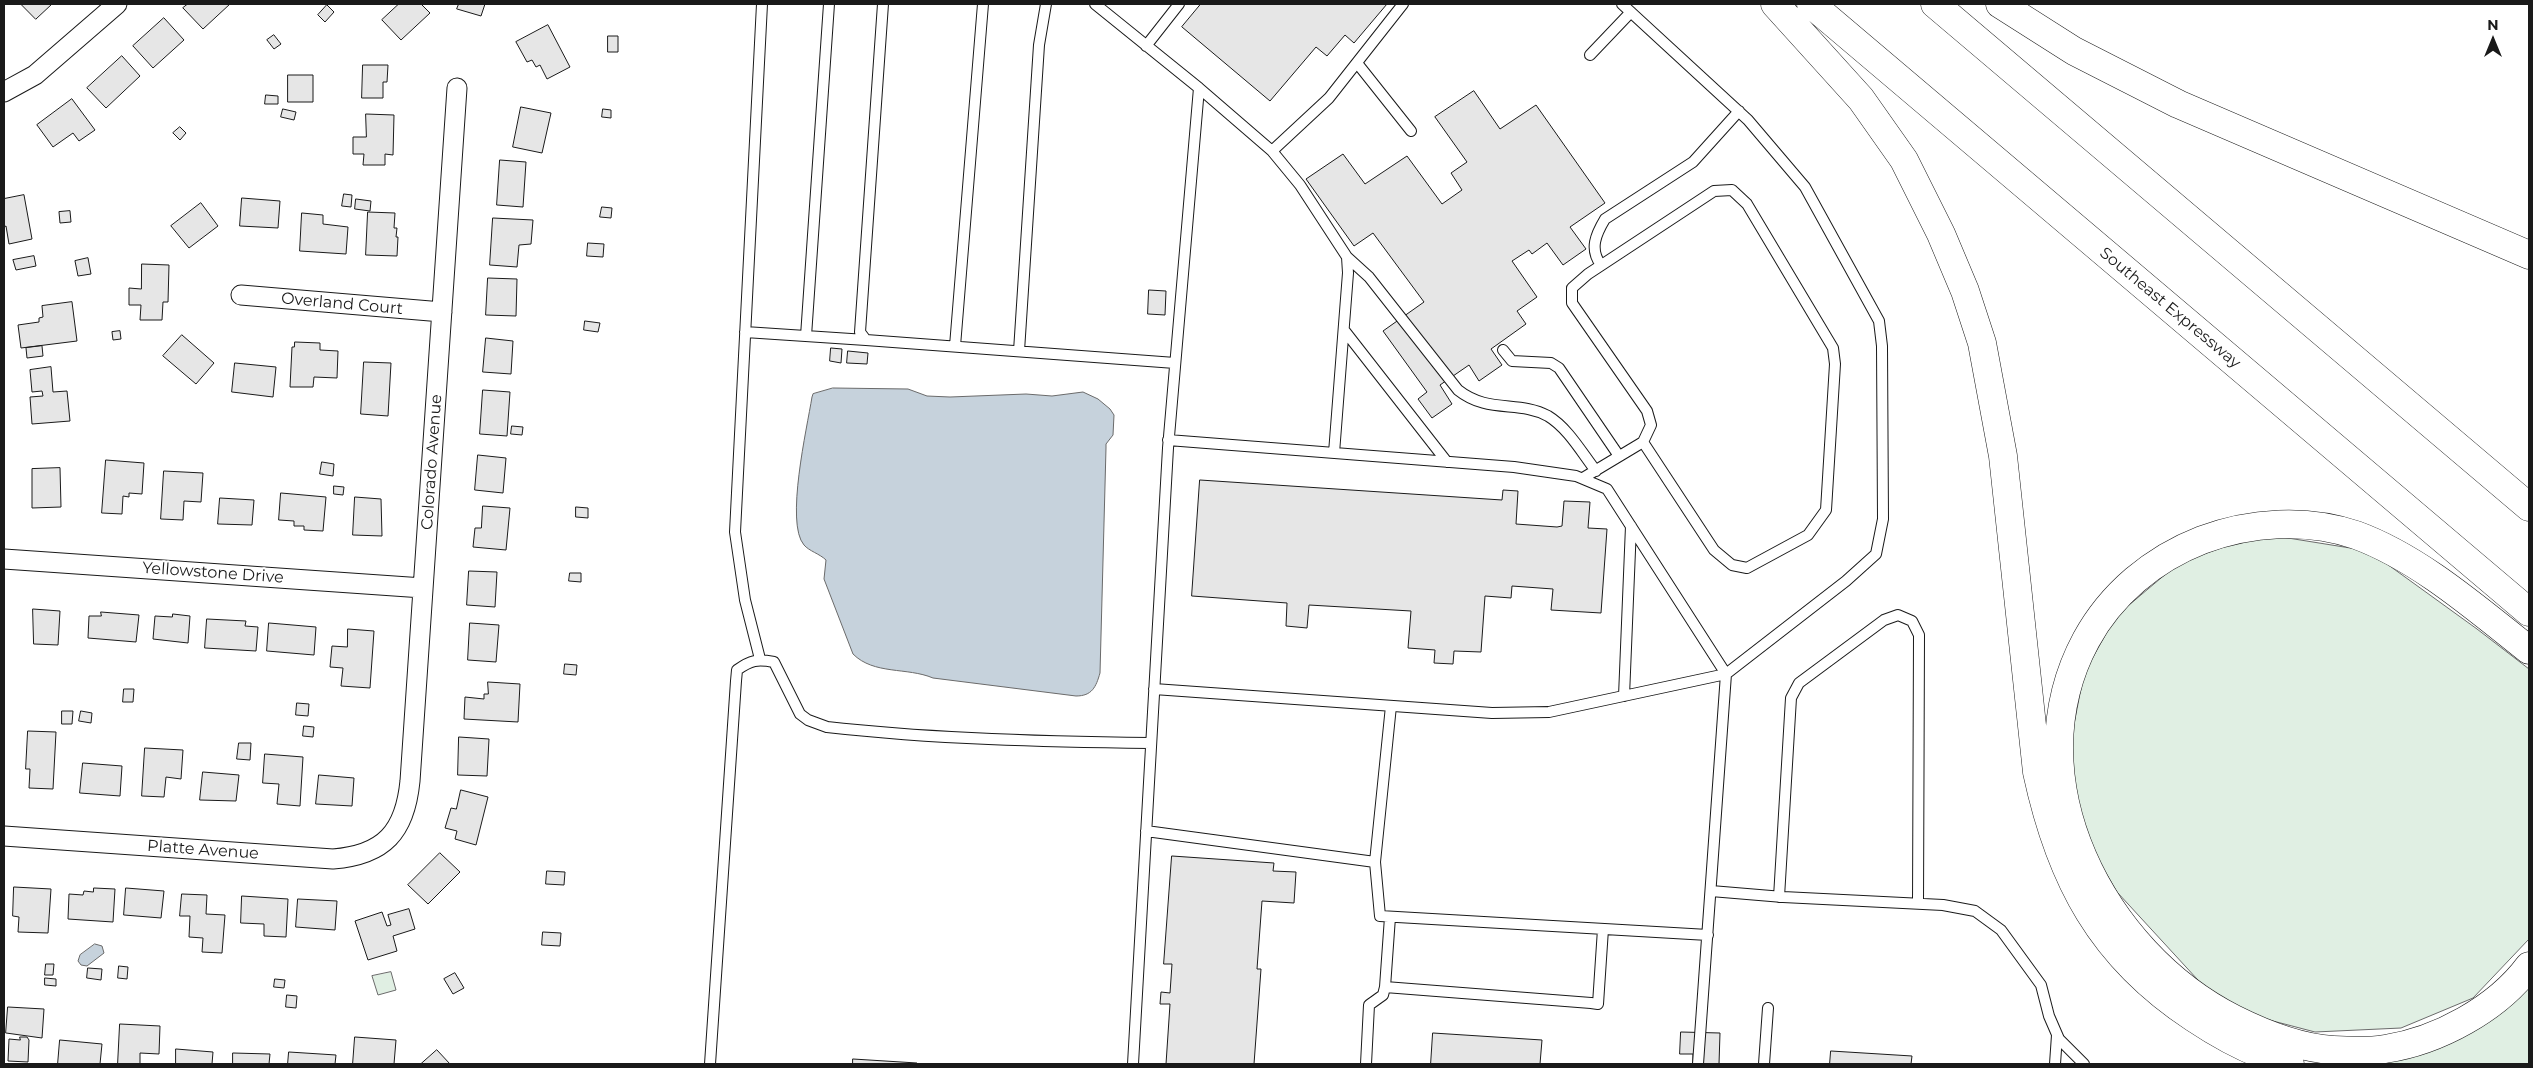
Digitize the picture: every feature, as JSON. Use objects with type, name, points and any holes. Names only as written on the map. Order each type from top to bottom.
[{"type":"highway","points":[[1775,4],[1861,99],[1904,160],[1941,234],[1965,291],[1982,343],[2003,456],[2037,772],[2045,810],[2062,862],[2093,920],[2133,971],[2160,994],[2216,1032],[2246,1048],[2290,1064]]},
{"type":"highway","name":"Southeast Expressway","points":[[1811,4],[2529,612]]},
{"type":"highway","points":[[1935,4],[2529,507]]},
{"type":"highway","points":[[2000,4],[2074,51],[2178,104],[2529,254]]},
{"type":"highway","points":[[2529,650],[2420,568],[2398,554],[2356,535],[2338,530],[2295,524],[2236,530],[2215,535],[2171,554],[2137,578],[2106,608],[2092,628],[2072,671],[2060,725],[2059,754],[2060,781],[2083,860],[2123,928],[2150,958],[2182,986],[2214,1009],[2250,1027],[2288,1042],[2326,1050],[2358,1051],[2392,1047],[2441,1032],[2469,1017],[2496,999],[2529,966]]},
{"type":"street","points":[[4,92],[35,75],[117,4]]},
{"type":"street","name":"Colorado Avenue","points":[[394,832],[406,808],[410,788],[457,88]]},
{"type":"street","name":"Overland Court","points":[[241,295],[442,312]]},
{"type":"street","name":"Yellowstone Drive","points":[[4,558],[423,588]]},
{"type":"street","name":"Platte Avenue","points":[[4,836],[333,859],[367,853],[394,832]]},
{"type":"lane","points":[[760,659],[745,600],[735,532],[762,4]]},
{"type":"lane","points":[[806,336],[829,4]]},
{"type":"lane","points":[[866,340],[860,332],[883,4]]},
{"type":"lane","points":[[956,346],[983,4]]},
{"type":"lane","points":[[1019,351],[1039,45],[1046,4]]},
{"type":"lane","points":[[1098,4],[1272,151],[1300,185],[1347,257],[1375,283],[1458,390],[1471,400],[1548,416],[1572,440],[1596,471]]},
{"type":"lane","points":[[1146,46],[1179,4]]},
{"type":"lane","points":[[1272,151],[1329,98],[1403,4]]},
{"type":"lane","points":[[1154,689],[1492,713],[1549,712],[1726,674],[1846,581],[1876,554],[1883,519],[1882,346],[1879,321],[1805,187],[1739,112],[1622,4]]},
{"type":"lane","points":[[1590,56],[1631,12]]},
{"type":"lane","points":[[1357,63],[1411,131]]},
{"type":"lane","points":[[1133,1064],[1168,440],[1199,88]]},
{"type":"lane","points":[[1601,265],[1596,258],[1594,247],[1597,232],[1605,219],[1693,162],[1739,112]]},
{"type":"lane","points":[[1583,478],[1643,442],[1651,425],[1647,410],[1572,303],[1572,288],[1601,265],[1714,191],[1732,190],[1748,204],[1834,348],[1835,364],[1826,510],[1808,535],[1748,568],[1732,565],[1714,550],[1643,442]]},
{"type":"lane","points":[[1334,453],[1348,273],[1347,257]]},
{"type":"lane","points":[[1344,330],[1447,462]]},
{"type":"lane","points":[[745,332],[1175,363]]},
{"type":"lane","points":[[1503,350],[1512,361],[1550,363],[1559,368],[1619,456]]},
{"type":"lane","points":[[1168,440],[1514,467],[1583,478],[1607,489],[1726,674],[1698,1064]]},
{"type":"lane","points":[[1624,696],[1631,526]]},
{"type":"lane","points":[[1779,897],[1791,698],[1799,682],[1884,620],[1898,615],[1912,621],[1919,634],[1918,903]]},
{"type":"lane","points":[[710,1064],[737,670],[750,661],[760,659],[774,662],[800,714],[808,720],[827,727],[955,737],[1151,743]]},
{"type":"lane","points":[[1391,706],[1375,862],[1380,916],[1708,935]]},
{"type":"lane","points":[[1146,831],[1375,862]]},
{"type":"lane","points":[[1711,891],[1779,897],[1918,903],[1975,911],[2001,930],[2041,985],[2057,1035],[2054,1064]]},
{"type":"lane","points":[[1366,1064],[1369,1005],[1382,994],[1385,987],[1390,917]]},
{"type":"lane","points":[[1385,987],[1598,1004],[1602,929]]},
{"type":"lane","points":[[1764,1064],[1768,1008]]},
{"type":"lane","points":[[2057,1035],[2084,1064]]},
{"type":"green space","points":[[2263,534],[2369,551],[2529,669],[2529,939],[2473,998],[2401,1028],[2315,1032],[2250,1015],[2209,992],[2117,892],[2079,827],[2069,750],[2084,673],[2116,616],[2180,562]]},
{"type":"green space","points":[[391,972],[396,990],[378,995],[372,976]]},
{"type":"green space","points":[[2529,982],[2529,1064],[2383,1064],[2383,1058]]},
{"type":"shaded area","points":[[833,388],[908,389],[927,396],[950,397],[1026,394],[1052,396],[1083,392],[1098,399],[1110,409],[1114,415],[1113,435],[1106,444],[1100,673],[1095,686],[1090,692],[1076,696],[933,678],[871,665],[861,661],[853,654],[824,579],[826,560],[804,545],[799,534],[797,517],[799,474],[812,397],[813,394]]},
{"type":"shaded area","points":[[95,944],[102,946],[104,953],[87,966],[81,965],[78,961],[80,955]]},
{"type":"building","points":[[21,4],[52,4],[36,19]]},
{"type":"building","points":[[188,4],[230,4],[203,29],[183,8]]},
{"type":"building","points":[[399,4],[421,4],[430,13],[401,40],[382,20]]},
{"type":"building","points":[[459,4],[485,4],[481,16],[457,9]]},
{"type":"building","points":[[1201,4],[1387,4],[1354,43],[1345,35],[1327,56],[1316,47],[1270,101],[1182,27]]},
{"type":"building","points":[[327,5],[334,12],[325,22],[318,15]]},
{"type":"building","points":[[164,18],[184,40],[153,68],[133,46]]},
{"type":"building","points":[[548,25],[570,67],[547,79],[540,65],[536,67],[532,60],[527,62],[516,42]]},
{"type":"building","points":[[274,35],[281,44],[274,49],[267,40]]},
{"type":"building","points":[[608,36],[618,36],[618,52],[608,52]]},
{"type":"building","points":[[122,56],[140,76],[106,108],[87,88]]},
{"type":"building","points":[[363,65],[388,65],[387,82],[383,82],[383,98],[362,98]]},
{"type":"building","points":[[288,75],[313,75],[313,102],[288,102]]},
{"type":"building","points":[[1474,91],[1500,129],[1536,105],[1605,203],[1570,227],[1586,249],[1563,265],[1547,243],[1532,254],[1529,250],[1512,261],[1537,297],[1517,311],[1526,324],[1491,349],[1502,365],[1479,381],[1469,365],[1440,385],[1452,404],[1432,418],[1418,399],[1427,392],[1383,331],[1424,302],[1373,233],[1354,246],[1306,179],[1343,154],[1365,184],[1407,156],[1442,204],[1462,190],[1451,173],[1467,162],[1435,117]]},
{"type":"building","points":[[266,95],[278,96],[278,104],[265,104]]},
{"type":"building","points":[[72,99],[95,130],[79,141],[73,133],[53,147],[37,125]]},
{"type":"building","points":[[521,107],[551,113],[542,153],[513,147]]},
{"type":"building","points":[[283,109],[296,112],[294,120],[281,117]]},
{"type":"building","points":[[603,109],[611,110],[611,118],[602,117]]},
{"type":"building","points":[[366,114],[394,115],[393,155],[385,154],[385,165],[363,165],[364,154],[353,154],[353,137],[366,137]]},
{"type":"building","points":[[180,127],[186,133],[180,140],[173,133]]},
{"type":"building","points":[[500,160],[526,162],[523,207],[497,205]]},
{"type":"building","points":[[344,194],[352,195],[351,207],[342,206]]},
{"type":"building","points":[[24,195],[32,239],[9,244],[6,226],[4,227],[4,199]]},
{"type":"building","points":[[242,198],[280,201],[278,228],[240,226]]},
{"type":"building","points":[[356,199],[371,201],[370,211],[355,209]]},
{"type":"building","points":[[201,203],[218,226],[189,248],[171,226]]},
{"type":"building","points":[[602,207],[612,208],[611,218],[600,217]]},
{"type":"building","points":[[70,211],[71,222],[60,223],[59,212]]},
{"type":"building","points":[[368,212],[395,213],[394,228],[397,228],[396,237],[398,237],[397,256],[366,255]]},
{"type":"building","points":[[302,213],[323,215],[323,224],[348,227],[346,254],[300,251]]},
{"type":"building","points":[[493,218],[533,220],[531,244],[519,245],[517,267],[490,265]]},
{"type":"building","points":[[588,243],[604,244],[603,257],[587,256]]},
{"type":"building","points":[[34,256],[36,266],[16,270],[13,260]]},
{"type":"building","points":[[88,258],[91,274],[78,276],[75,261]]},
{"type":"building","points":[[142,264],[169,265],[168,302],[163,302],[162,320],[140,320],[141,305],[129,305],[129,288],[141,289]]},
{"type":"building","points":[[488,278],[517,279],[516,316],[486,315]]},
{"type":"building","points":[[1149,290],[1166,291],[1165,315],[1148,314]]},
{"type":"building","points":[[72,302],[77,341],[21,348],[18,325],[39,322],[39,318],[43,317],[42,306]]},
{"type":"building","points":[[585,321],[600,323],[598,332],[584,330]]},
{"type":"building","points":[[120,331],[121,339],[113,340],[112,332]]},
{"type":"building","points":[[182,335],[214,363],[196,384],[163,356]]},
{"type":"building","points":[[486,338],[513,341],[511,374],[483,372]]},
{"type":"building","points":[[295,342],[320,343],[320,350],[338,351],[337,378],[314,377],[313,387],[290,387],[292,347],[294,347]]},
{"type":"building","points":[[42,346],[43,356],[27,358],[26,348]]},
{"type":"building","points":[[831,348],[842,349],[841,363],[830,361]]},
{"type":"building","points":[[848,351],[868,353],[867,364],[847,363]]},
{"type":"building","points":[[364,362],[391,363],[388,416],[361,414]]},
{"type":"building","points":[[235,363],[276,367],[273,397],[232,392]]},
{"type":"building","points":[[51,367],[53,392],[67,391],[70,421],[32,424],[30,397],[43,396],[42,391],[32,392],[30,370]]},
{"type":"building","points":[[483,390],[510,392],[507,436],[480,434]]},
{"type":"building","points":[[512,426],[523,427],[522,435],[511,434]]},
{"type":"building","points":[[478,455],[506,458],[503,493],[475,490]]},
{"type":"building","points":[[106,460],[144,463],[142,494],[129,493],[129,497],[123,496],[122,514],[102,513]]},
{"type":"building","points":[[322,462],[334,464],[333,476],[320,474]]},
{"type":"building","points":[[60,468],[61,507],[32,508],[32,469]]},
{"type":"building","points":[[164,471],[203,473],[201,502],[184,501],[183,520],[161,519]]},
{"type":"building","points":[[1200,480],[1502,500],[1503,490],[1518,491],[1516,524],[1557,527],[1562,526],[1564,501],[1590,502],[1588,528],[1607,529],[1601,613],[1551,610],[1553,589],[1512,586],[1511,598],[1485,596],[1481,652],[1454,651],[1453,664],[1434,663],[1435,650],[1408,648],[1411,611],[1309,605],[1307,628],[1286,626],[1287,603],[1192,596]]},
{"type":"building","points":[[334,486],[344,487],[343,495],[334,494]]},
{"type":"building","points":[[281,493],[326,497],[323,531],[304,530],[304,526],[294,526],[294,521],[279,520]]},
{"type":"building","points":[[355,497],[381,499],[382,536],[353,535]]},
{"type":"building","points":[[220,498],[254,500],[252,525],[218,524]]},
{"type":"building","points":[[483,506],[510,508],[506,550],[473,547],[475,528],[481,528]]},
{"type":"building","points":[[576,507],[588,508],[588,518],[576,517]]},
{"type":"building","points":[[469,571],[497,572],[495,607],[467,605]]},
{"type":"building","points":[[570,573],[581,573],[581,582],[569,581]]},
{"type":"building","points":[[33,609],[60,611],[58,645],[34,644]]},
{"type":"building","points":[[101,612],[139,615],[136,642],[88,638],[89,616],[101,616]]},
{"type":"building","points":[[173,614],[190,616],[188,643],[153,639],[155,616],[172,617]]},
{"type":"building","points":[[207,619],[246,621],[245,626],[258,627],[256,651],[205,648]]},
{"type":"building","points":[[269,623],[316,627],[314,655],[267,651]]},
{"type":"building","points":[[470,623],[499,625],[496,662],[468,660]]},
{"type":"building","points":[[348,629],[374,631],[370,688],[341,686],[343,668],[330,667],[332,646],[347,647]]},
{"type":"building","points":[[565,664],[577,665],[576,675],[564,674]]},
{"type":"building","points":[[488,682],[520,684],[518,722],[464,719],[465,697],[484,699],[484,694],[488,694]]},
{"type":"building","points":[[124,689],[134,689],[133,702],[123,702]]},
{"type":"building","points":[[297,703],[309,704],[308,716],[296,715]]},
{"type":"building","points":[[62,711],[73,711],[72,724],[62,724]]},
{"type":"building","points":[[81,711],[92,713],[91,723],[79,721]]},
{"type":"building","points":[[304,726],[314,727],[313,737],[303,736]]},
{"type":"building","points":[[28,731],[56,732],[53,789],[29,788],[30,769],[26,769]]},
{"type":"building","points":[[459,737],[489,739],[487,776],[458,775]]},
{"type":"building","points":[[239,743],[251,743],[250,760],[237,759]]},
{"type":"building","points":[[145,748],[183,750],[181,779],[166,777],[164,797],[142,796]]},
{"type":"building","points":[[265,754],[303,757],[300,806],[277,804],[279,784],[263,783]]},
{"type":"building","points":[[83,763],[122,766],[120,796],[80,793]]},
{"type":"building","points":[[203,772],[239,775],[236,801],[200,800]]},
{"type":"building","points":[[319,775],[354,778],[352,806],[316,804]]},
{"type":"building","points":[[461,790],[488,797],[476,845],[455,839],[457,831],[445,828],[451,808],[456,809]]},
{"type":"building","points":[[440,853],[460,872],[428,904],[408,885]]},
{"type":"building","points":[[1172,856],[1274,863],[1273,871],[1296,872],[1294,903],[1262,901],[1257,969],[1261,969],[1254,1064],[1166,1064],[1170,1004],[1160,1004],[1161,992],[1170,993],[1172,964],[1164,964]]},
{"type":"building","points":[[547,871],[565,872],[564,885],[546,884]]},
{"type":"building","points":[[14,887],[51,889],[48,933],[18,932],[19,917],[13,916]]},
{"type":"building","points":[[94,888],[115,889],[113,922],[68,919],[69,894],[83,895],[84,891],[93,892]]},
{"type":"building","points":[[126,888],[164,891],[161,918],[124,915]]},
{"type":"building","points":[[182,894],[207,895],[206,914],[225,915],[222,953],[202,952],[203,938],[189,937],[190,916],[180,916]]},
{"type":"building","points":[[242,896],[288,899],[286,937],[264,936],[264,924],[241,923]]},
{"type":"building","points":[[298,899],[337,901],[335,930],[296,927]]},
{"type":"building","points":[[409,909],[415,929],[393,936],[397,951],[368,960],[355,921],[382,912],[387,926],[391,925],[388,915]]},
{"type":"building","points":[[543,932],[561,933],[560,946],[542,945]]},
{"type":"building","points":[[46,964],[54,964],[53,975],[45,975]]},
{"type":"building","points":[[119,966],[128,967],[127,979],[118,978]]},
{"type":"building","points":[[88,968],[102,969],[101,980],[87,978]]},
{"type":"building","points":[[455,973],[464,988],[453,994],[444,979]]},
{"type":"building","points":[[45,978],[56,979],[56,986],[45,985]]},
{"type":"building","points":[[275,979],[285,980],[284,988],[274,987]]},
{"type":"building","points":[[287,995],[297,996],[296,1008],[286,1007]]},
{"type":"building","points":[[8,1007],[44,1009],[42,1038],[6,1033]]},
{"type":"building","points":[[120,1024],[160,1026],[159,1054],[140,1053],[140,1064],[118,1064]]},
{"type":"building","points":[[1681,1032],[1720,1033],[1719,1064],[1693,1064],[1693,1054],[1680,1054]]},
{"type":"building","points":[[1433,1033],[1542,1040],[1540,1064],[1431,1064]]},
{"type":"building","points":[[20,1037],[27,1037],[29,1040],[28,1062],[8,1061],[9,1039],[20,1040]]},
{"type":"building","points":[[355,1037],[396,1040],[394,1064],[353,1064]]},
{"type":"building","points":[[60,1040],[102,1044],[100,1064],[58,1064]]},
{"type":"building","points":[[176,1049],[213,1052],[212,1064],[176,1064]]},
{"type":"building","points":[[437,1050],[450,1064],[421,1064]]},
{"type":"building","points":[[1831,1051],[1912,1056],[1911,1064],[1830,1064]]},
{"type":"building","points":[[289,1052],[336,1055],[335,1064],[288,1064]]},
{"type":"building","points":[[233,1053],[270,1054],[269,1064],[233,1064]]},
{"type":"building","points":[[853,1059],[917,1063],[917,1064],[853,1064]]}]
